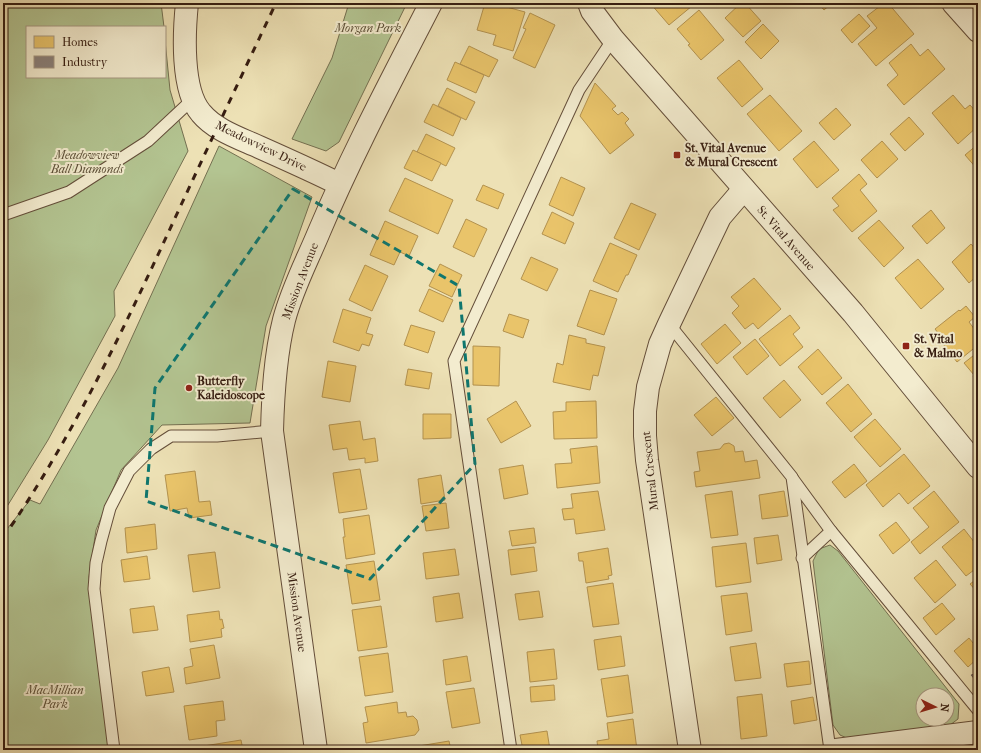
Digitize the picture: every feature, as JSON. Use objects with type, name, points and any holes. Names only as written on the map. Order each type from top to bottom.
[{"type":"street","name":"Meadowview Drive","points":[[186,3],[184,31],[186,71],[193,99],[201,113],[218,128],[339,184]]},
{"type":"street","name":"Mission Avenue","points":[[316,750],[272,431],[273,392],[278,354],[284,319],[295,287],[339,184],[431,3]]},
{"type":"street","points":[[953,3],[978,31]]},
{"type":"street","name":"St. Vital Avenue","points":[[588,6],[613,39],[853,314],[977,463]]},
{"type":"street","name":"Mural Crescent","points":[[690,750],[648,467],[645,436],[645,412],[648,388],[660,344],[720,217],[744,190]]},
{"type":"street","points":[[836,750],[978,732]]},
{"type":"lane","points":[[511,750],[454,361],[579,90],[613,39]]},
{"type":"lane","points":[[3,216],[69,192],[148,141],[193,99]]},
{"type":"lane","points":[[669,324],[792,477],[831,531],[978,710]]},
{"type":"lane","points":[[114,750],[94,589],[96,563],[113,502],[129,472],[151,449],[171,436],[217,436],[272,431]]},
{"type":"lane","points":[[792,477],[802,558],[830,750]]},
{"type":"lane","points":[[802,558],[831,531]]},
{"type":"highlighted area","points":[[293,189],[459,286],[475,464],[370,579],[146,501],[155,388]]},
{"type":"green space","name":"Meadowview Ball Diamonds","points":[[3,3],[161,3],[164,26],[26,26],[26,78],[166,78],[166,50],[170,90],[188,151],[114,291],[115,316],[48,440],[3,513]]},
{"type":"green space","name":"Morgan Park","points":[[349,3],[407,3],[339,142],[326,151],[292,139],[332,58]]},
{"type":"green space","name":"MacMillian Park","points":[[219,146],[312,197],[266,326],[250,423],[162,425],[121,470],[96,530],[89,577],[94,622],[117,750],[3,750],[3,534],[30,500],[40,504],[118,368]]},
{"type":"green space","points":[[830,545],[838,551],[946,687],[915,687],[915,727],[947,727],[849,739],[840,735],[833,725],[813,561],[819,549]]},
{"type":"green space","points":[[955,699],[959,704],[958,719],[955,721]]},
{"type":"building: Homes","points":[[485,3],[492,3],[525,12],[513,51],[493,45],[496,35],[477,30]]},
{"type":"building: Homes","points":[[650,3],[689,3],[692,6],[669,25]]},
{"type":"building: Homes","points":[[741,3],[745,3],[761,21],[743,37],[725,18]]},
{"type":"building: Homes","points":[[818,3],[832,3],[824,10]]},
{"type":"building: Homes","points":[[884,3],[888,3],[914,34],[876,66],[858,44],[877,28],[867,16]]},
{"type":"building: Homes","points":[[699,10],[724,40],[701,60],[677,29]]},
{"type":"building: Homes","points":[[530,13],[555,25],[535,68],[513,58],[526,29],[523,28]]},
{"type":"building: Homes","points":[[859,14],[870,26],[852,43],[841,30]]},
{"type":"building: Homes","points":[[763,24],[779,41],[761,59],[745,42]]},
{"type":"building: Homes","points":[[911,44],[920,56],[928,49],[945,69],[904,105],[887,85],[898,75],[889,63]]},
{"type":"building: Homes","points":[[469,46],[498,60],[489,77],[460,64]]},
{"type":"building: Homes","points":[[739,60],[763,89],[742,107],[717,78]]},
{"type":"building: Homes","points":[[455,62],[484,75],[476,93],[447,80]]},
{"type":"building: Homes","points":[[595,83],[616,106],[612,109],[618,115],[622,112],[629,119],[625,123],[634,135],[610,154],[580,116]]},
{"type":"building: Homes","points":[[447,88],[475,102],[466,120],[438,106]]},
{"type":"building: Homes","points":[[770,95],[802,131],[779,151],[747,114]]},
{"type":"building: Homes","points":[[953,95],[965,109],[970,105],[978,114],[978,126],[958,144],[932,113]]},
{"type":"building: Homes","points":[[433,104],[461,118],[453,136],[424,122]]},
{"type":"building: Homes","points":[[836,108],[851,125],[834,140],[819,123]]},
{"type":"building: Homes","points":[[909,117],[924,134],[905,151],[890,134]]},
{"type":"building: Homes","points":[[426,134],[455,148],[446,166],[417,152]]},
{"type":"building: Homes","points":[[814,141],[839,170],[817,188],[793,159]]},
{"type":"building: Homes","points":[[882,141],[898,159],[877,178],[861,160]]},
{"type":"building: Homes","points":[[978,144],[978,170],[965,155]]},
{"type":"building: Homes","points":[[413,150],[441,163],[432,181],[404,168]]},
{"type":"building: Homes","points":[[859,174],[867,184],[860,190],[877,211],[852,232],[833,210],[839,206],[832,198]]},
{"type":"building: Homes","points":[[561,177],[585,188],[573,216],[549,205]]},
{"type":"building: Homes","points":[[405,178],[453,200],[438,234],[389,211]]},
{"type":"building: Homes","points":[[483,185],[504,194],[498,209],[476,200]]},
{"type":"building: Homes","points":[[631,203],[656,214],[639,250],[614,238]]},
{"type":"building: Homes","points":[[931,210],[945,228],[927,244],[912,226]]},
{"type":"building: Homes","points":[[552,212],[574,223],[565,244],[542,234]]},
{"type":"building: Homes","points":[[466,219],[487,229],[474,257],[453,247]]},
{"type":"building: Homes","points":[[879,220],[904,248],[884,267],[858,238]]},
{"type":"building: Homes","points":[[385,221],[418,236],[409,256],[400,252],[394,265],[370,255]]},
{"type":"building: Homes","points":[[610,243],[637,255],[618,292],[593,281]]},
{"type":"building: Homes","points":[[971,244],[978,252],[978,275],[969,283],[952,262]]},
{"type":"building: Homes","points":[[531,257],[558,269],[547,291],[521,279]]},
{"type":"building: Homes","points":[[918,259],[944,289],[921,309],[895,278]]},
{"type":"building: Homes","points":[[440,264],[462,275],[452,297],[429,286]]},
{"type":"building: Homes","points":[[365,265],[388,276],[372,311],[349,300]]},
{"type":"building: Homes","points":[[754,278],[781,309],[758,329],[753,323],[745,329],[732,313],[739,306],[731,297]]},
{"type":"building: Homes","points":[[978,280],[978,289],[974,284]]},
{"type":"building: Homes","points":[[429,289],[453,300],[443,322],[419,311]]},
{"type":"building: Homes","points":[[590,290],[617,299],[604,335],[577,326]]},
{"type":"building: Homes","points":[[966,306],[975,317],[969,322],[978,334],[978,345],[957,362],[940,340],[942,338],[935,329]]},
{"type":"building: Homes","points":[[343,309],[371,318],[366,333],[373,335],[369,346],[362,344],[359,351],[333,342]]},
{"type":"building: Homes","points":[[509,314],[529,320],[523,338],[503,331]]},
{"type":"building: Homes","points":[[790,315],[800,328],[793,334],[803,347],[780,366],[759,339]]},
{"type":"building: Homes","points":[[725,324],[741,343],[717,364],[701,344]]},
{"type":"building: Homes","points":[[411,325],[435,332],[428,353],[404,345]]},
{"type":"building: Homes","points":[[569,335],[586,339],[586,343],[605,347],[598,376],[593,375],[590,390],[553,382],[557,363],[563,365]]},
{"type":"building: Homes","points":[[755,339],[769,356],[747,375],[733,357]]},
{"type":"building: Homes","points":[[473,346],[500,347],[499,386],[473,385]]},
{"type":"building: Homes","points":[[818,349],[842,378],[822,395],[798,367]]},
{"type":"building: Homes","points":[[978,352],[978,383],[973,376],[974,375],[964,363]]},
{"type":"building: Homes","points":[[328,361],[356,366],[350,402],[322,397]]},
{"type":"building: Homes","points":[[408,369],[432,373],[429,389],[405,385]]},
{"type":"building: Homes","points":[[784,380],[801,400],[780,418],[763,398]]},
{"type":"building: Homes","points":[[848,384],[872,414],[851,432],[826,403]]},
{"type":"building: Homes","points":[[716,397],[734,418],[712,436],[694,415]]},
{"type":"building: Homes","points":[[516,401],[531,426],[501,443],[487,419]]},
{"type":"building: Homes","points":[[596,401],[597,438],[554,439],[553,412],[566,411],[566,402]]},
{"type":"building: Homes","points":[[423,414],[451,414],[451,438],[423,439]]},
{"type":"building: Homes","points":[[875,419],[901,449],[880,467],[854,437]]},
{"type":"building: Homes","points":[[360,421],[363,440],[375,438],[378,461],[365,463],[365,458],[349,460],[347,448],[333,450],[329,425]]},
{"type":"building: Homes","points":[[729,443],[734,446],[735,452],[743,451],[745,462],[757,460],[760,478],[696,487],[694,472],[700,471],[697,452],[720,449],[724,444]]},
{"type":"building: Homes","points":[[597,446],[600,483],[557,488],[555,464],[572,463],[570,449]]},
{"type":"building: Homes","points":[[904,454],[930,486],[908,504],[899,493],[883,507],[866,485]]},
{"type":"building: Homes","points":[[854,464],[867,481],[845,498],[832,482]]},
{"type":"building: Homes","points":[[523,465],[528,494],[504,499],[499,469]]},
{"type":"building: Homes","points":[[360,469],[367,509],[339,513],[333,473]]},
{"type":"building: Homes","points":[[195,471],[199,502],[210,501],[212,515],[189,518],[187,508],[170,511],[165,475]]},
{"type":"building: Homes","points":[[441,475],[445,500],[421,504],[418,479]]},
{"type":"building: Homes","points":[[598,491],[605,530],[576,534],[574,519],[564,520],[562,509],[573,508],[571,494]]},
{"type":"building: Homes","points":[[732,491],[738,535],[711,538],[705,495]]},
{"type":"building: Homes","points":[[784,491],[788,516],[762,519],[759,495]]},
{"type":"building: Homes","points":[[934,491],[959,522],[920,554],[911,542],[929,527],[913,508]]},
{"type":"building: Homes","points":[[446,503],[449,528],[426,531],[422,506]]},
{"type":"building: Homes","points":[[369,515],[375,554],[346,559],[343,537],[345,537],[343,519]]},
{"type":"building: Homes","points":[[896,522],[910,540],[893,554],[879,535]]},
{"type":"building: Homes","points":[[155,524],[157,549],[127,553],[125,528]]},
{"type":"building: Homes","points":[[534,528],[536,543],[512,546],[509,531]]},
{"type":"building: Homes","points":[[964,529],[978,547],[978,567],[966,576],[942,547]]},
{"type":"building: Homes","points":[[778,535],[782,560],[757,564],[754,538]]},
{"type":"building: Homes","points":[[746,543],[751,582],[716,587],[712,547]]},
{"type":"building: Homes","points":[[534,547],[537,571],[511,575],[508,550]]},
{"type":"building: Homes","points":[[608,548],[612,575],[608,576],[609,579],[586,583],[583,561],[579,561],[578,553]]},
{"type":"building: Homes","points":[[455,549],[459,575],[426,579],[423,553]]},
{"type":"building: Homes","points":[[215,552],[220,588],[193,592],[188,555]]},
{"type":"building: Homes","points":[[147,556],[150,579],[124,582],[121,560]]},
{"type":"building: Homes","points":[[936,560],[956,585],[935,603],[914,578]]},
{"type":"building: Homes","points":[[374,561],[380,600],[352,604],[346,565]]},
{"type":"building: Homes","points":[[978,578],[978,593],[970,584]]},
{"type":"building: Homes","points":[[613,583],[619,624],[593,627],[587,587]]},
{"type":"building: Homes","points":[[539,591],[543,617],[519,620],[515,594]]},
{"type":"building: Homes","points":[[459,593],[463,618],[436,622],[433,597]]},
{"type":"building: Homes","points":[[747,593],[752,631],[726,635],[721,596]]},
{"type":"building: Homes","points":[[942,603],[955,619],[936,635],[923,618]]},
{"type":"building: Homes","points":[[154,606],[158,630],[133,633],[130,609]]},
{"type":"building: Homes","points":[[381,606],[387,647],[358,651],[352,610]]},
{"type":"building: Homes","points":[[219,611],[220,620],[222,619],[224,628],[221,629],[222,637],[190,642],[187,615]]},
{"type":"building: Homes","points":[[621,636],[625,666],[598,670],[594,640]]},
{"type":"building: Homes","points":[[969,638],[978,649],[978,658],[968,667],[954,651]]},
{"type":"building: Homes","points":[[756,643],[761,678],[735,681],[730,647]]},
{"type":"building: Homes","points":[[214,645],[220,678],[186,684],[184,668],[193,666],[190,649]]},
{"type":"building: Homes","points":[[554,649],[557,679],[530,682],[527,652]]},
{"type":"building: Homes","points":[[388,653],[393,692],[365,696],[359,657]]},
{"type":"building: Homes","points":[[467,656],[471,681],[446,685],[443,660]]},
{"type":"building: Homes","points":[[809,661],[811,684],[787,687],[784,664]]},
{"type":"building: Homes","points":[[169,667],[174,692],[146,696],[142,672]]},
{"type":"building: Homes","points":[[628,675],[633,713],[607,717],[601,679]]},
{"type":"building: Homes","points":[[554,685],[555,700],[531,702],[530,687]]},
{"type":"building: Homes","points":[[474,688],[480,723],[452,728],[446,692]]},
{"type":"building: Homes","points":[[762,694],[767,736],[741,739],[737,697]]},
{"type":"building: Homes","points":[[813,697],[817,720],[794,724],[791,701]]},
{"type":"building: Homes","points":[[223,701],[225,720],[216,721],[217,736],[189,740],[184,706]]},
{"type":"building: Homes","points":[[397,702],[398,713],[406,712],[407,717],[413,716],[417,720],[419,730],[415,735],[366,743],[363,723],[368,722],[365,707]]},
{"type":"building: Homes","points":[[633,719],[637,750],[598,750],[597,741],[609,739],[607,723]]},
{"type":"building: Homes","points":[[547,731],[550,750],[523,750],[520,735]]},
{"type":"building: Homes","points":[[241,740],[243,750],[179,750]]},
{"type":"building: Homes","points":[[449,741],[451,750],[395,750]]},
{"type":"building: Industry","points":[[978,673],[978,683],[971,675]]},
{"type":"railway","points":[[3,538],[48,467],[109,357],[276,3]]},
{"type":"place","name":"St. Vital Avenue & Mural Crescent","points":[[677,155]]},
{"type":"place","name":"St. Vital & Malmo","points":[[906,346]]},
{"type":"place","name":"Butterfly Kaleidoscope","points":[[189,388]]}]
